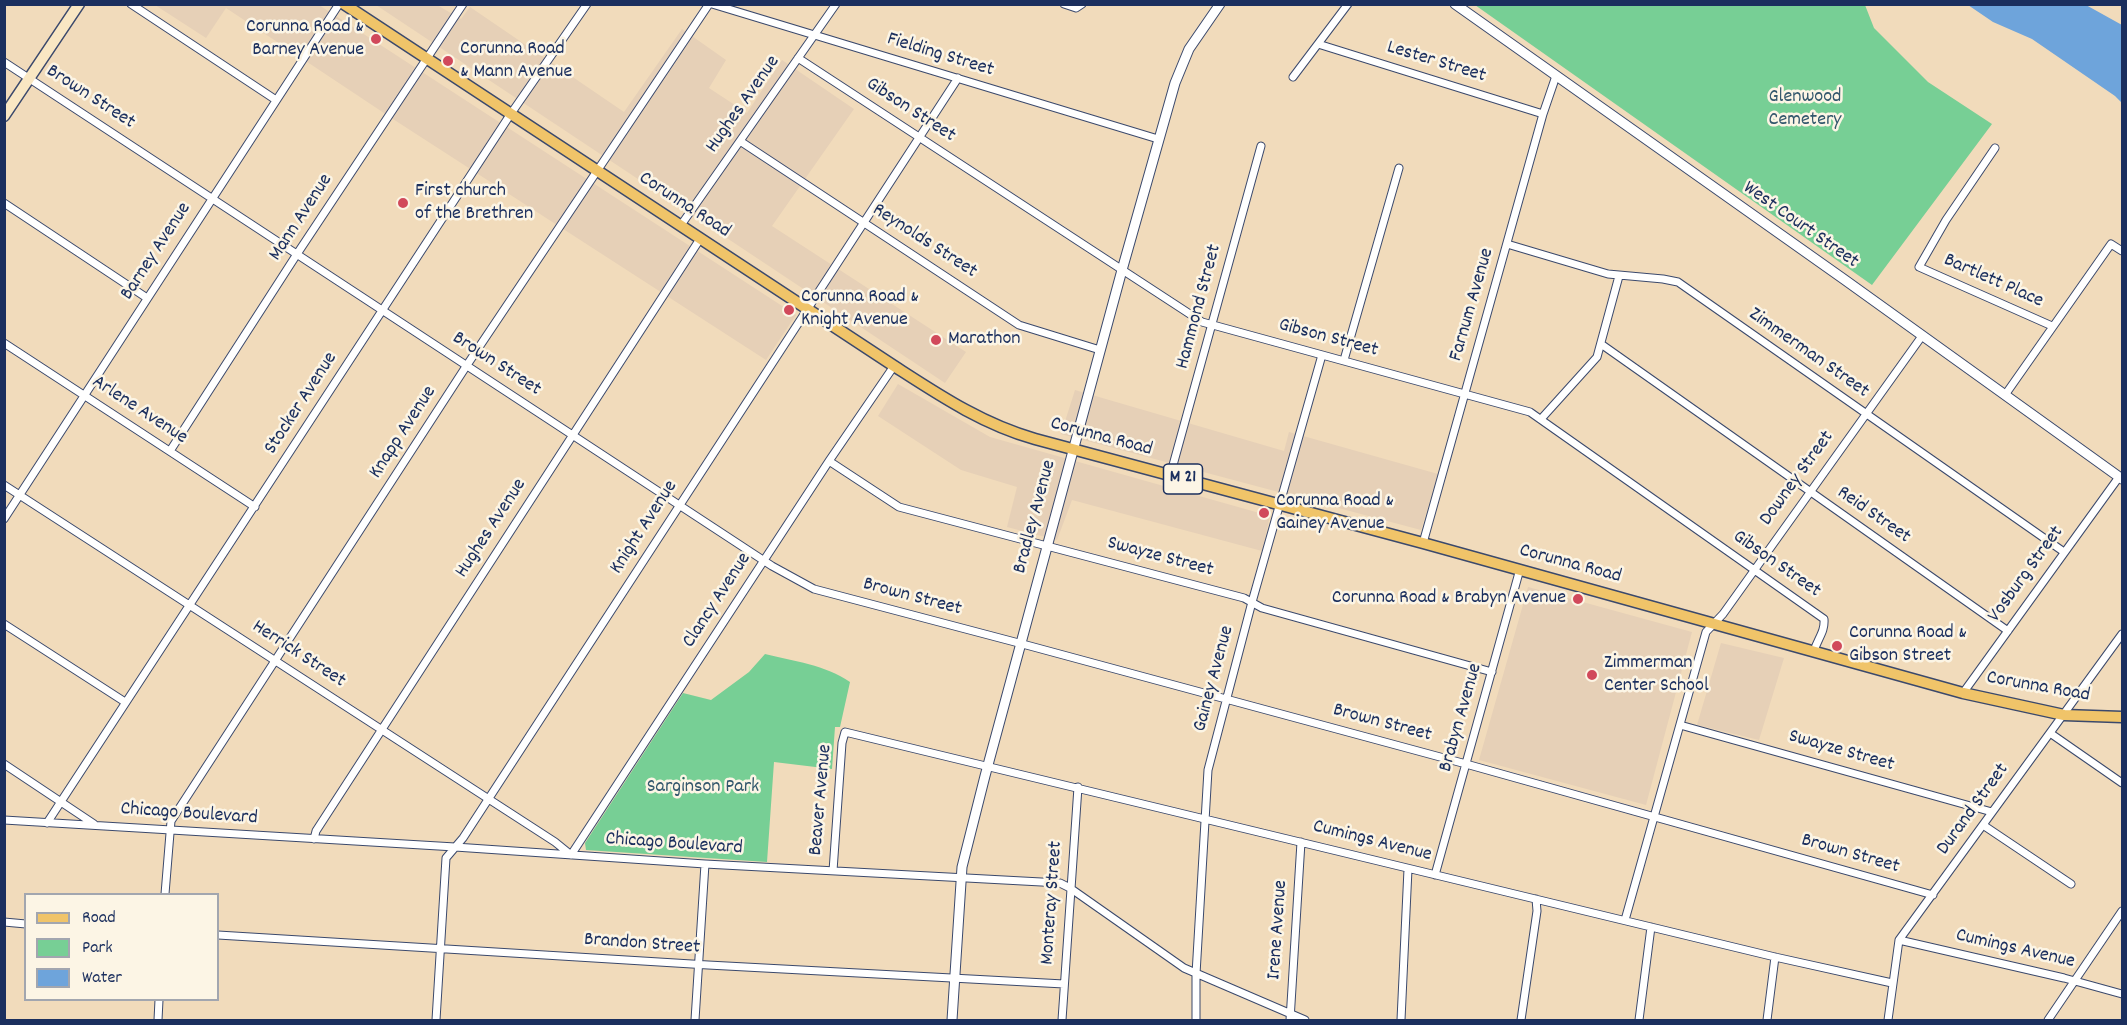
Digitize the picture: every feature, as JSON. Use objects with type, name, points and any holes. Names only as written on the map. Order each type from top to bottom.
[{"type":"main road","points":[[4,116],[79,4]]},
{"type":"main road","name":"Corunna Road","points":[[344,4],[894,366],[977,418],[1016,434],[1520,569],[1963,693],[2064,715],[2122,717]]},
{"type":"street","points":[[131,4],[276,100]]},
{"type":"street","name":"Barney Avenue","points":[[4,519],[339,4]]},
{"type":"street","name":"Mann Avenue","points":[[170,451],[297,254],[464,4]]},
{"type":"street","name":"Stocker Avenue","points":[[47,823],[510,115],[587,4]]},
{"type":"street","name":"Fielding Street","points":[[711,4],[1158,139]]},
{"type":"street","name":"Knapp Avenue","points":[[165,893],[171,821],[467,365],[711,4]]},
{"type":"street","name":"Hughes Avenue","points":[[681,225],[836,4]]},
{"type":"street","points":[[1064,4],[1079,6]]},
{"type":"street","name":"Bradley Avenue","points":[[952,1020],[962,867],[1020,643],[1175,83],[1189,49],[1220,4]]},
{"type":"street","points":[[1293,77],[1348,4]]},
{"type":"street","name":"West Court Street","points":[[1455,4],[2121,478]]},
{"type":"street","name":"Lester Street","points":[[1318,44],[1543,114]]},
{"type":"street","name":"Gibson Street","points":[[798,58],[1202,322],[1530,412],[1824,619],[1824,629],[1817,640],[1814,651]]},
{"type":"street","name":"Brown Street","points":[[4,62],[680,505],[813,589],[1226,698],[1933,895]]},
{"type":"street","name":"Farnum Avenue","points":[[1423,543],[1543,114],[1556,76]]},
{"type":"street","name":"Knight Avenue","points":[[436,1020],[447,858],[463,838],[958,78]]},
{"type":"street","name":"Reynolds Street","points":[[740,141],[1019,325],[1100,350]]},
{"type":"street","name":"Hammond Street","points":[[1170,476],[1261,146]]},
{"type":"street","name":"Bartlett Place","points":[[1995,148],[1946,220],[1919,267],[2052,326]]},
{"type":"street","points":[[1344,360],[1399,168]]},
{"type":"street","points":[[4,203],[147,297]]},
{"type":"street","name":"Hughes Avenue","points":[[314,839],[316,831],[381,729],[700,239]]},
{"type":"street","name":"Zimmerman Street","points":[[1507,244],[1608,274],[1678,282],[2064,552]]},
{"type":"street","points":[[2005,394],[2111,244],[2122,251]]},
{"type":"street","points":[[1541,419],[1597,357],[1619,276]]},
{"type":"street","name":"Downey Street","points":[[1625,920],[1706,632],[1723,614],[1922,336]]},
{"type":"street","name":"Arlene Avenue","points":[[4,344],[255,507]]},
{"type":"street","name":"Reid Street","points":[[1601,344],[2008,631]]},
{"type":"street","name":"Gainey Avenue","points":[[1196,1020],[1196,974],[1208,771],[1252,602],[1323,355]]},
{"type":"street","name":"Clancy Avenue","points":[[571,855],[828,461],[894,366]]},
{"type":"street","name":"Swayze Street","points":[[828,461],[899,507],[1244,598],[1262,608],[1492,672]]},
{"type":"street","name":"Vosburg Street","points":[[1963,693],[2064,552],[2121,478]]},
{"type":"street","name":"Herrick Street","points":[[4,485],[190,604],[571,855]]},
{"type":"street","name":"Brabyn Avenue","points":[[1435,875],[1520,569]]},
{"type":"street","points":[[4,624],[125,702]]},
{"type":"street","name":"Durand Street","points":[[1888,1020],[1899,940],[2122,638]]},
{"type":"street","name":"Swayze Street","points":[[1680,725],[1992,812]]},
{"type":"street","name":"Cumings Avenue","points":[[845,732],[1775,957],[1892,983]]},
{"type":"street","name":"Beaver Avenue","points":[[833,871],[842,743],[845,732]]},
{"type":"street","points":[[2050,733],[2122,783]]},
{"type":"street","points":[[4,764],[97,826]]},
{"type":"street","name":"Monteray Street","points":[[1062,1020],[1078,787]]},
{"type":"street","name":"Chicago Boulevard","points":[[4,820],[705,864],[1060,883],[1184,968],[1290,1017],[1305,1020]]},
{"type":"street","points":[[1983,825],[2071,884]]},
{"type":"street","name":"Irene Avenue","points":[[1290,1017],[1301,842]]},
{"type":"street","points":[[694,1020],[705,864]]},
{"type":"street","points":[[1401,1020],[1408,869]]},
{"type":"street","points":[[1521,1020],[1537,911],[1536,899]]},
{"type":"street","points":[[2048,1020],[2122,911]]},
{"type":"street","points":[[4,922],[24,924]]},
{"type":"street","points":[[1639,1020],[1651,927]]},
{"type":"street","name":"Brandon Street","points":[[219,935],[698,965],[1064,984]]},
{"type":"street","name":"Cumings Avenue","points":[[1899,940],[2122,994]]},
{"type":"street","points":[[1767,1020],[1775,957]]},
{"type":"street","points":[[158,1020],[159,1001]]},
{"type":"shaded area","points":[[155,5],[319,5],[796,315],[766,360],[396,121],[226,8],[206,38]]},
{"type":"shaded area","points":[[376,5],[437,5],[461,19],[470,7],[624,112],[682,29],[726,60],[709,88],[747,113],[782,60],[854,109],[772,226],[966,352],[945,383]]},
{"type":"shaded area","points":[[898,384],[990,437],[1270,516],[1262,551],[1072,500],[1057,540],[1007,527],[1017,487],[961,470],[878,416]]},
{"type":"shaded area","points":[[1075,390],[1284,451],[1289,432],[1438,474],[1421,530],[1061,434]]},
{"type":"shaded area","name":"Zimmerman Center School","points":[[1528,587],[1692,632],[1646,805],[1479,760]]},
{"type":"shaded area","points":[[1721,643],[1784,658],[1759,740],[1697,725]]},
{"type":"green space","name":"Glenwood Cemetery","points":[[1475,5],[1865,5],[1874,28],[1928,82],[1992,124],[1872,285]]},
{"type":"green space","name":"Sarginson Park","points":[[765,654],[831,671],[850,682],[840,727],[835,727],[832,769],[774,762],[767,862],[586,850],[585,843],[683,693],[711,700],[749,672]]},
{"type":"water","points":[[1968,5],[2086,5],[2122,25],[2122,103],[2032,39],[1993,22]]},
{"type":"place","name":"Corunna Road & Barney Avenue","points":[[376,39]]},
{"type":"place","name":"Corunna Road & Mann Avenue","points":[[448,61]]},
{"type":"place","name":"First church of the Brethren","points":[[403,203]]},
{"type":"place","name":"Corunna Road & Knight Avenue","points":[[789,310]]},
{"type":"place","name":"Marathon","points":[[936,340]]},
{"type":"place","name":"Corunna Road & Gainey Avenue","points":[[1264,513]]},
{"type":"place","name":"Corunna Road & Brabyn Avenue","points":[[1578,599]]},
{"type":"place","name":"Corunna Road & Gibson Street","points":[[1837,646]]},
{"type":"place","name":"Zimmerman Center School","points":[[1592,675]]}]
